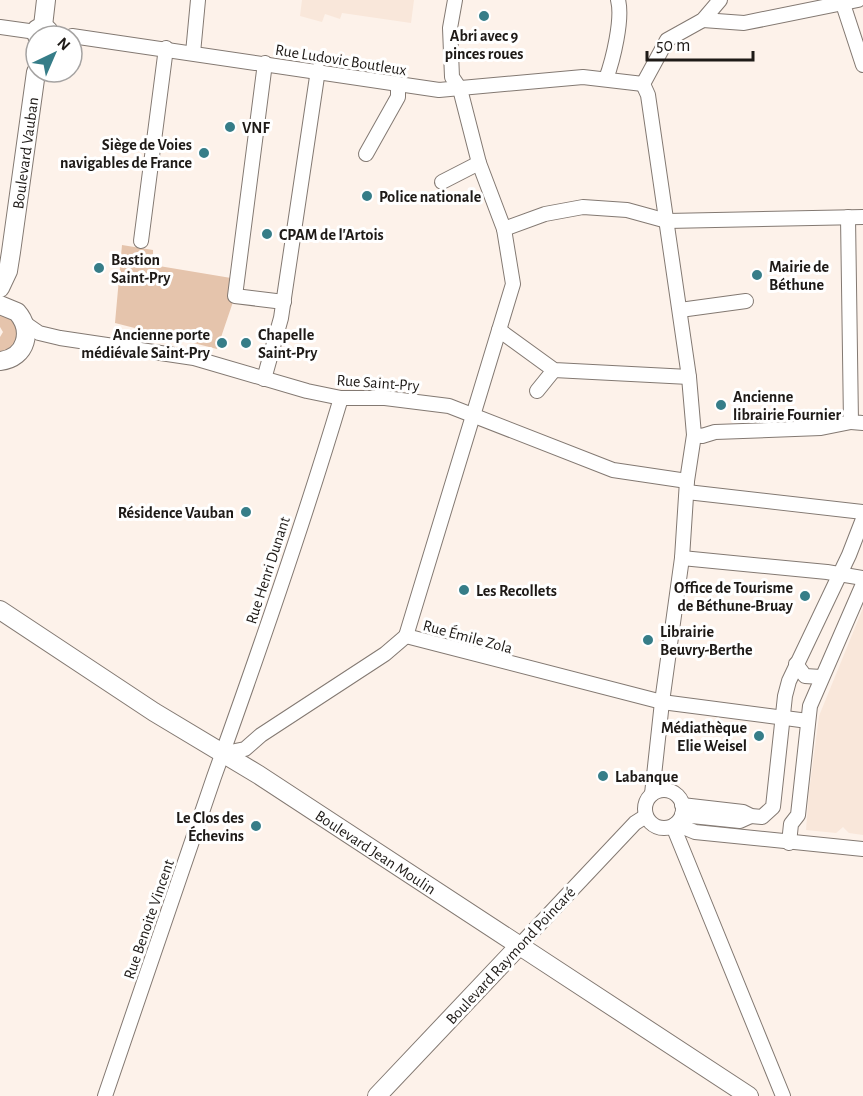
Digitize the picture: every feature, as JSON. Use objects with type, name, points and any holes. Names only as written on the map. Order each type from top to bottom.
[{"type":"main road","points":[[43,24],[46,0]]},
{"type":"main road","name":"Boulevard Vauban","points":[[14,314],[8,292],[8,271],[34,84]]},
{"type":"main road","name":"Boulevard Vauban","points":[[0,288],[8,271]]},
{"type":"main road","points":[[9,360],[27,337],[14,314]]},
{"type":"main road","name":"Boulevard Jean Moulin","points":[[0,610],[154,712],[225,753],[749,1096]]},
{"type":"main road","name":"Boulevard Raymond Poincaré","points":[[377,1096],[518,946]]},
{"type":"street","points":[[193,53],[198,0]]},
{"type":"street","points":[[406,636],[513,284],[504,229],[479,163],[460,89],[452,77],[450,28],[454,0]]},
{"type":"street","points":[[606,79],[616,34],[620,7],[618,0]]},
{"type":"street","points":[[652,794],[682,558],[687,487],[694,435],[689,377],[668,221],[650,107],[643,84],[663,46],[673,35],[703,20],[720,0]]},
{"type":"street","points":[[703,20],[744,22],[858,0]]},
{"type":"street","points":[[843,4],[863,65]]},
{"type":"street","name":"Rue Ludovic Boutleux","points":[[0,27],[24,30]]},
{"type":"street","name":"Rue Ludovic Boutleux","points":[[84,38],[318,70],[439,90],[583,77],[643,84]]},
{"type":"street","points":[[141,241],[166,48]]},
{"type":"street","points":[[265,63],[235,296],[284,302]]},
{"type":"street","points":[[264,379],[284,302],[318,70]]},
{"type":"street","points":[[366,154],[398,97],[398,85]]},
{"type":"street","points":[[442,182],[479,163]]},
{"type":"street","points":[[504,229],[545,214],[583,207],[627,210],[668,221],[863,217]]},
{"type":"street","points":[[694,435],[821,428],[857,422],[848,217]]},
{"type":"street","points":[[680,310],[746,301]]},
{"type":"street","name":"Rue Saint-Pry","points":[[14,314],[39,333],[194,358],[264,379],[341,398],[419,401],[449,406],[613,470],[687,487],[863,512]]},
{"type":"street","points":[[499,330],[554,370],[689,377]]},
{"type":"street","name":"Rue Saint-Pry","points":[[9,360],[60,338]]},
{"type":"street","points":[[537,391],[554,370]]},
{"type":"street","name":"Rue Henri Dunant","points":[[225,753],[236,709],[277,596],[341,398]]},
{"type":"street","points":[[783,1096],[678,817],[672,792],[658,791],[652,794],[645,804],[646,816],[657,827],[678,817],[743,812],[751,816],[762,817],[768,812],[776,799],[784,696],[796,664],[849,555],[863,519]]},
{"type":"street","points":[[682,558],[863,578]]},
{"type":"street","points":[[789,843],[791,824],[798,815],[810,706],[821,676],[863,584]]},
{"type":"street","name":"Rue Émile Zola","points":[[225,753],[245,749],[261,735],[385,654],[406,636],[662,702],[808,721]]},
{"type":"street","points":[[796,664],[805,676],[821,676]]},
{"type":"street","name":"Rue Benoite Vincent","points":[[105,1096],[212,782],[225,753]]},
{"type":"street","name":"Boulevard Raymond Poincaré","points":[[518,946],[635,823],[646,816]]},
{"type":"street","points":[[678,817],[695,832],[863,849]]},
{"type":"shaded area","points":[[302,0],[414,0],[411,23],[342,13],[340,19],[325,14],[322,22],[300,16]]},
{"type":"shaded area","points":[[122,245],[153,250],[153,265],[237,279],[235,296],[217,349],[115,323]]},
{"type":"shaded area","points":[[0,312],[16,322],[17,333],[10,349],[0,353],[0,337],[3,332],[0,327]]},
{"type":"shaded area","points":[[863,608],[863,835],[849,833],[843,827],[836,833],[806,830],[819,716]]},
{"type":"place","name":"Abri avec 9 pinces roues","points":[[484,16]]},
{"type":"place","name":"VNF","points":[[230,127]]},
{"type":"place","name":"Siège de Voies navigables de France","points":[[204,153]]},
{"type":"place","name":"Police nationale","points":[[367,196]]},
{"type":"place","name":"CPAM de l'Artois","points":[[267,234]]},
{"type":"place","name":"Bastion Saint-Pry","points":[[99,268]]},
{"type":"place","name":"Mairie de Béthune","points":[[757,275]]},
{"type":"place","name":"Ancienne porte médiévale Saint-Pry","points":[[222,343]]},
{"type":"place","name":"Chapelle Saint-Pry","points":[[246,343]]},
{"type":"place","name":"Ancienne librairie Fournier","points":[[721,405]]},
{"type":"place","name":"Résidence Vauban","points":[[246,512]]},
{"type":"place","name":"Les Recollets","points":[[464,590]]},
{"type":"place","name":"Office de Tourisme de Béthune-Bruay","points":[[805,596]]},
{"type":"place","name":"Librairie Beuvry-Berthe","points":[[648,640]]},
{"type":"place","name":"Médiathèque Elie Weisel","points":[[759,736]]},
{"type":"place","name":"Labanque","points":[[603,776]]},
{"type":"place","name":"Le Clos des Échevins","points":[[256,826]]}]
